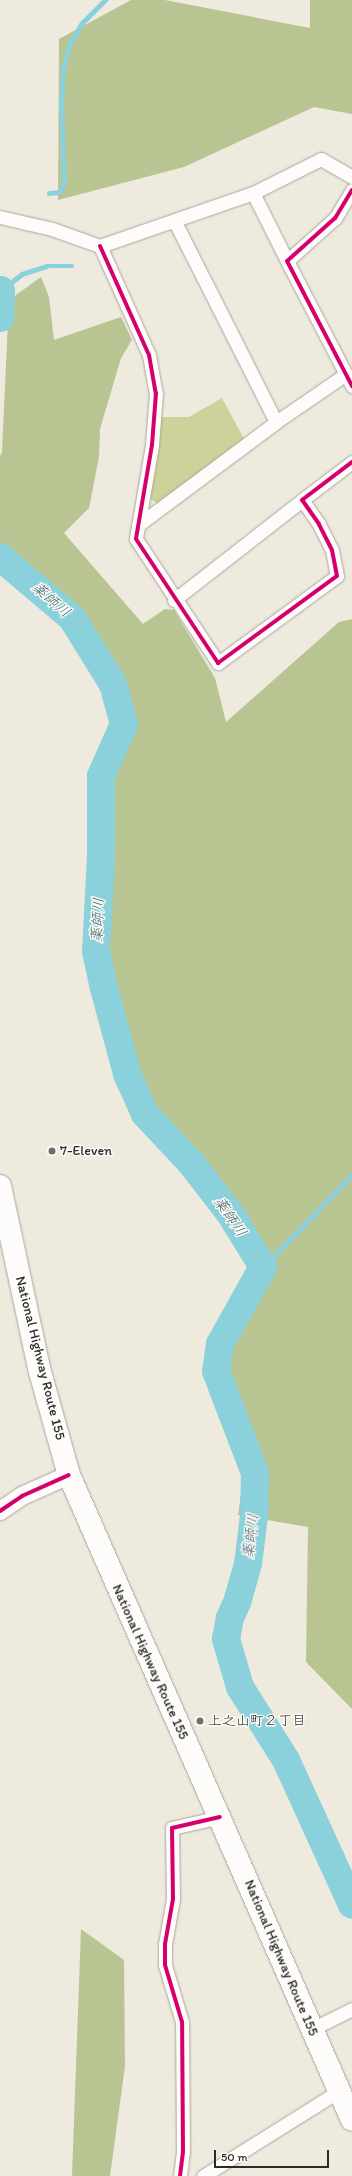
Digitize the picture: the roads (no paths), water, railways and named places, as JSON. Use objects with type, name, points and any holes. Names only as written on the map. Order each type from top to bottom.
[{"type":"highway","name":"National Highway Route 155","points":[[0,1186],[40,1372],[69,1475],[352,2120]]},
{"type":"street","points":[[0,216],[52,229],[100,246],[176,222],[253,193],[321,158],[352,177]]},
{"type":"street","points":[[287,261],[336,218],[352,190]]},
{"type":"street","points":[[253,193],[352,386]]},
{"type":"street","points":[[176,222],[276,422]]},
{"type":"street","points":[[100,246],[149,355],[156,393],[152,445],[136,540],[174,600],[218,663],[336,576],[332,550],[319,524],[302,500]]},
{"type":"street","points":[[138,525],[276,422],[346,374]]},
{"type":"street","points":[[174,600],[352,462]]},
{"type":"street","points":[[0,1511],[22,1496],[69,1475]]},
{"type":"street","points":[[180,2176],[183,2152],[182,2028],[165,1965],[165,1944],[172,1899],[172,1828],[220,1817]]},
{"type":"street","points":[[312,2029],[352,2009]]},
{"type":"street","points":[[203,2176],[339,2091]]},
{"type":"waterway","points":[[49,193],[59,192],[64,184],[61,107],[63,69],[69,46],[82,23],[105,0]]},
{"type":"waterway","points":[[1,290],[22,274],[47,266],[72,266]]},
{"type":"waterway","name":"薬師川","points":[[0,318],[1,290]]},
{"type":"waterway","name":"薬師川","points":[[0,557],[72,618],[113,684],[124,724],[101,776],[101,856],[96,951],[104,988],[127,1074],[145,1114],[191,1163],[231,1215],[263,1267],[220,1344],[216,1371],[255,1473],[254,1516],[248,1564],[238,1600],[230,1618],[226,1639],[240,1687],[286,1760],[352,1905]]},
{"type":"waterway","points":[[263,1267],[352,1175]]},
{"type":"place","name":"7-Eleven","points":[[52,1151]]},
{"type":"place","name":"上之山町２丁目","points":[[200,1721]]}]
